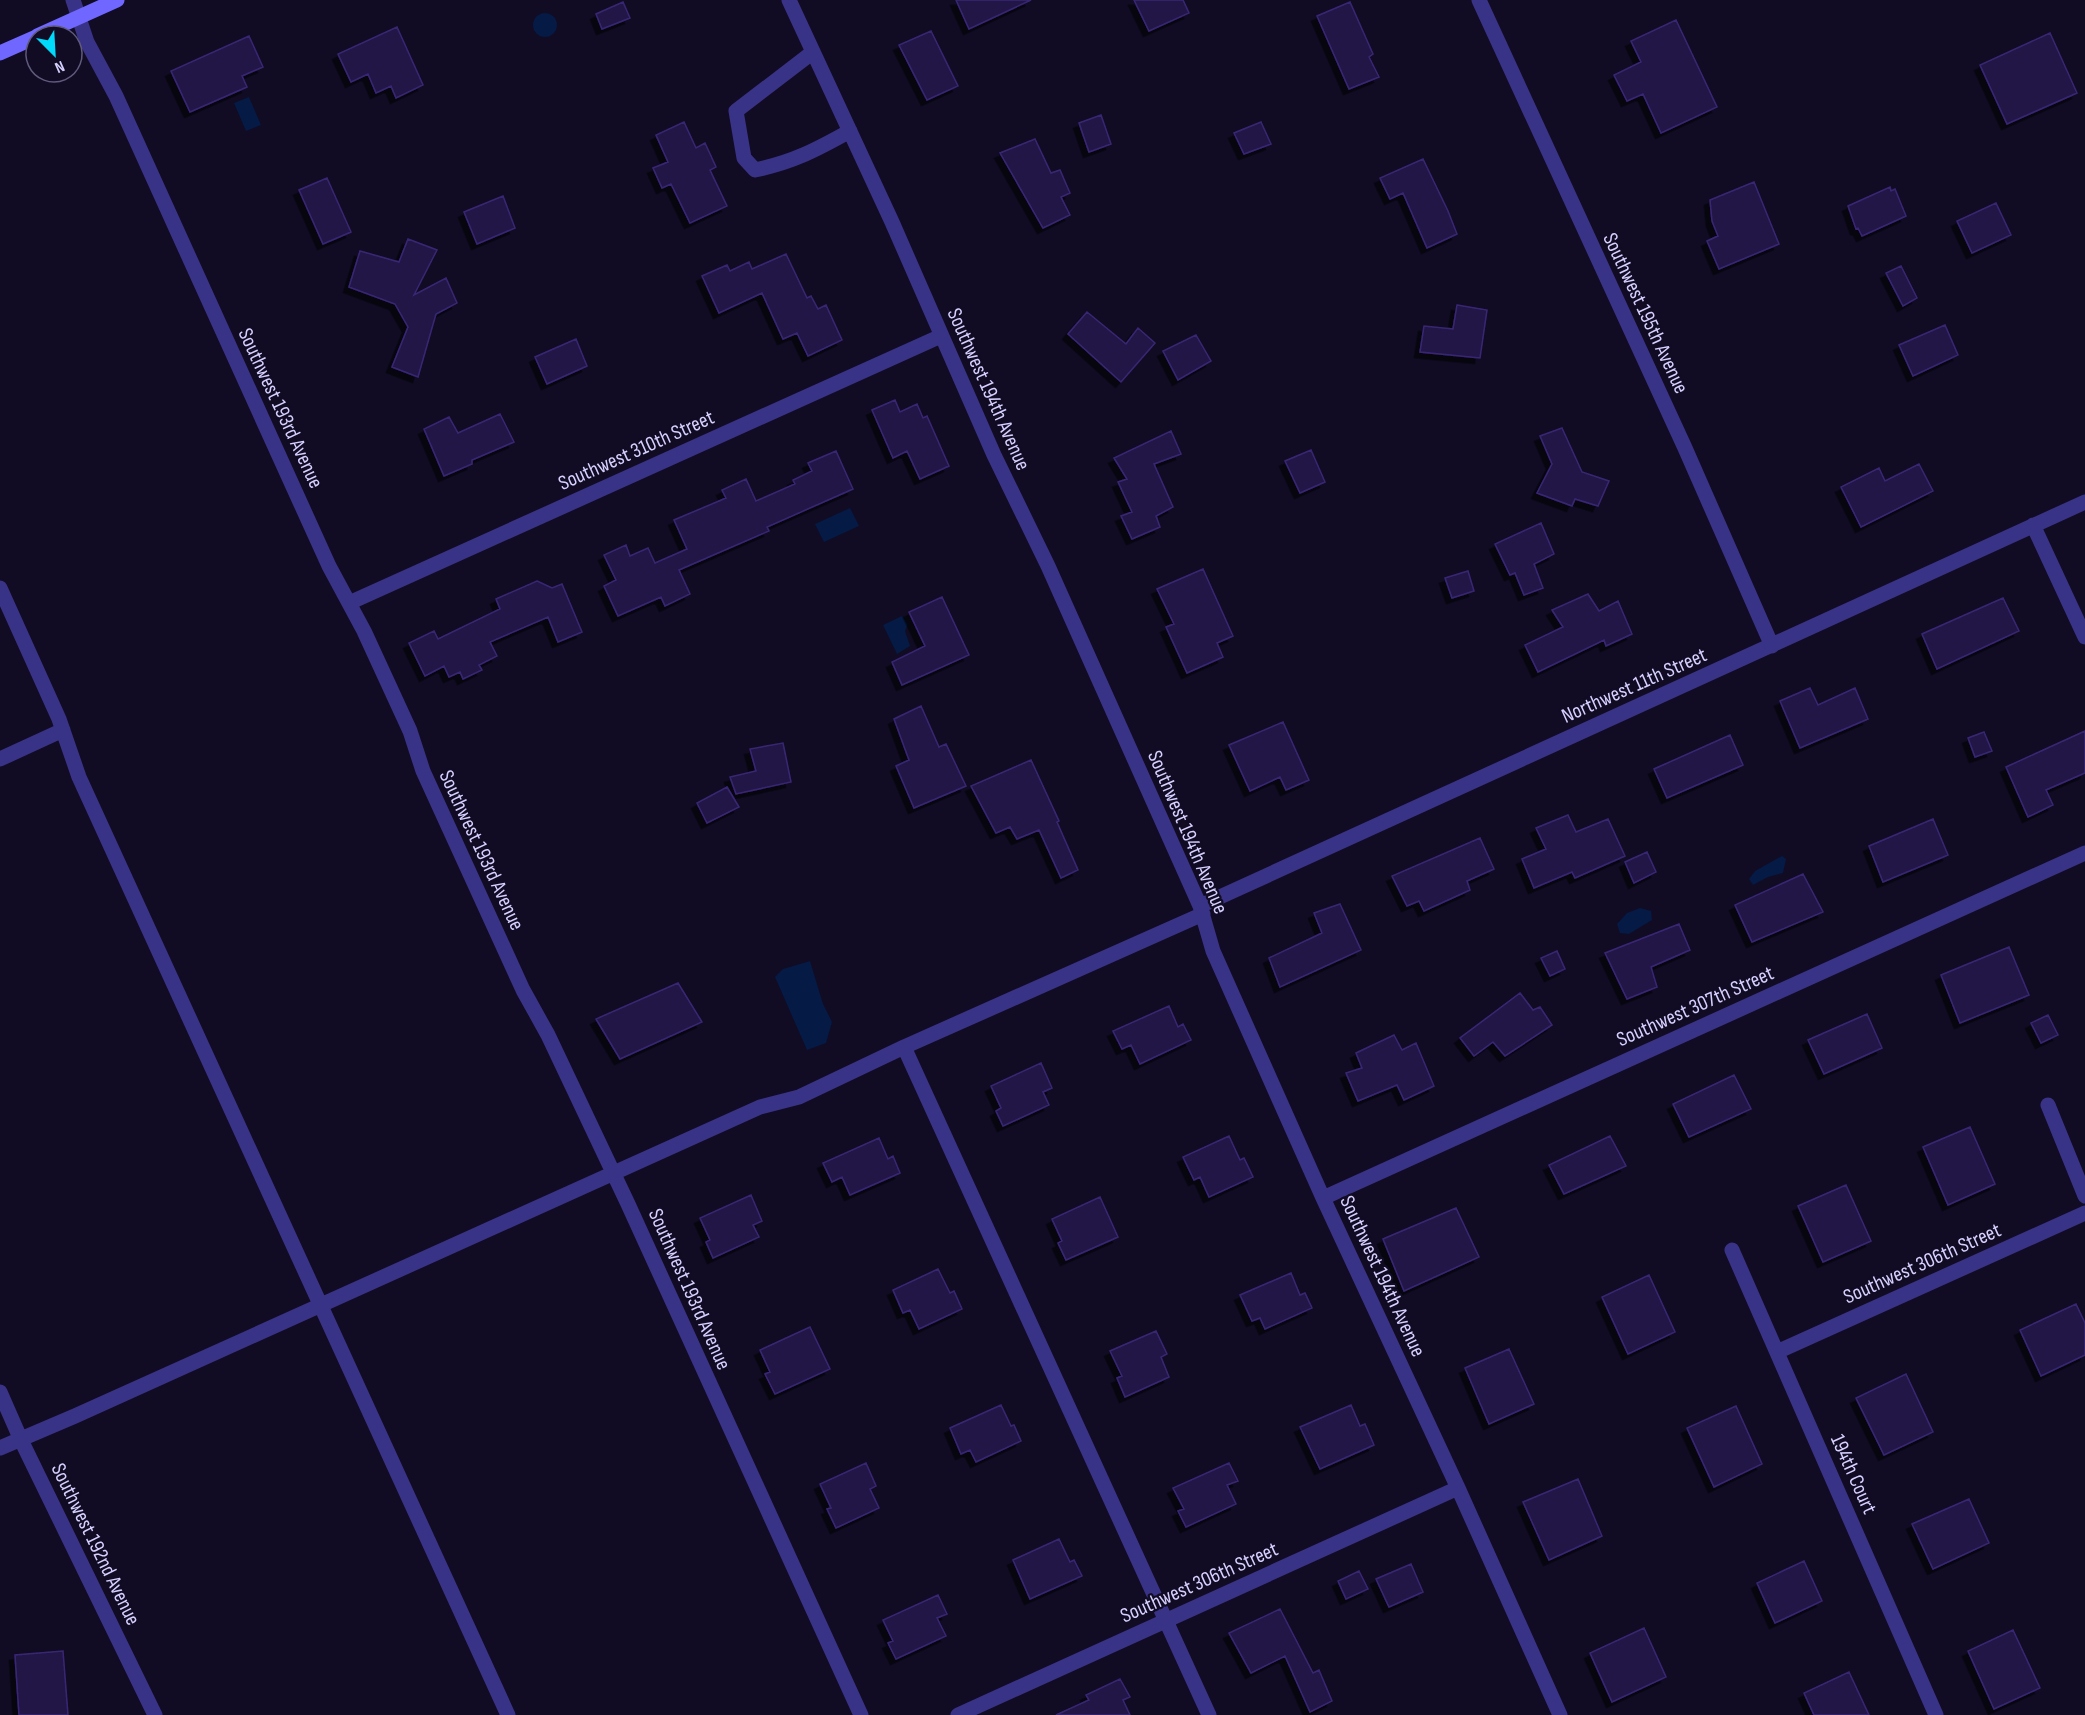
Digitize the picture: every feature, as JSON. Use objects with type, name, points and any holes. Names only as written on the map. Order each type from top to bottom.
[{"type":"street","name":"Southwest 193rd Avenue","points":[[73,0],[87,42],[116,96],[329,566],[364,631],[406,721],[423,771],[524,990],[548,1035],[613,1173],[861,1715]]},
{"type":"street","points":[[64,24],[117,0]]},
{"type":"street","name":"Southwest 194th Avenue","points":[[789,0],[928,302],[994,455],[1048,566],[1202,910],[1213,951],[1323,1198],[1458,1488],[1560,1715]]},
{"type":"street","name":"Southwest 195th Avenue","points":[[1479,0],[1680,437],[1772,646]]},
{"type":"street","points":[[0,53],[24,42]]},
{"type":"street","points":[[813,52],[736,111],[744,158],[755,170],[783,164],[850,131]]},
{"type":"street","name":"Southwest 310th Street","points":[[349,603],[941,336]]},
{"type":"street","name":"Northwest 11th Street","points":[[21,1440],[760,1107],[799,1097],[2085,502]]},
{"type":"street","points":[[2033,525],[2085,637]]},
{"type":"street","points":[[0,588],[59,719],[80,777],[508,1715]]},
{"type":"street","points":[[0,759],[63,730]]},
{"type":"street","name":"Southwest 307th Street","points":[[1323,1198],[2085,853]]},
{"type":"street","points":[[904,1047],[1209,1715]]},
{"type":"street","points":[[2048,1105],[2085,1196]]},
{"type":"street","name":"Southwest 306th Street","points":[[1777,1352],[2085,1213]]},
{"type":"street","name":"194th Court","points":[[1732,1250],[1936,1715]]},
{"type":"street","name":"Southwest 192nd Avenue","points":[[0,1392],[21,1440],[155,1715]]},
{"type":"street","points":[[0,1448],[21,1440]]},
{"type":"street","name":"Southwest 306th Street","points":[[958,1715],[1458,1488]]},
{"type":"water","points":[[540,13],[550,13],[557,20],[557,30],[550,37],[540,37],[533,30],[533,20]]},
{"type":"water","points":[[249,97],[261,125],[246,131],[234,103]]},
{"type":"water","points":[[850,508],[859,526],[824,542],[815,524]]},
{"type":"water","points":[[902,616],[908,624],[905,631],[910,646],[897,654],[883,625]]},
{"type":"water","points":[[1782,856],[1786,859],[1783,873],[1768,877],[1753,885],[1749,879],[1755,871]]},
{"type":"water","points":[[1640,908],[1651,911],[1652,920],[1629,934],[1620,933],[1617,924],[1627,913]]},
{"type":"water","points":[[810,961],[823,1004],[832,1022],[826,1043],[807,1050],[775,977],[783,969]]},
{"type":"building","points":[[956,0],[1031,0],[969,29]]},
{"type":"building","points":[[1134,0],[1183,0],[1189,13],[1149,31]]},
{"type":"building","points":[[623,2],[630,18],[602,29],[596,14]]},
{"type":"building","points":[[1350,2],[1373,54],[1369,57],[1379,77],[1349,89],[1317,16]]},
{"type":"building","points":[[1676,20],[1717,107],[1661,133],[1643,94],[1627,101],[1614,75],[1641,62],[1631,41]]},
{"type":"building","points":[[397,27],[423,85],[396,98],[391,86],[376,93],[368,74],[351,82],[338,54]]},
{"type":"building","points":[[931,31],[958,86],[927,100],[899,45]]},
{"type":"building","points":[[2050,33],[2077,93],[2007,124],[1980,65]]},
{"type":"building","points":[[249,36],[263,67],[242,76],[247,87],[190,112],[171,71]]},
{"type":"building","points":[[1101,115],[1111,144],[1089,152],[1079,123]]},
{"type":"building","points":[[684,122],[696,148],[705,143],[716,167],[710,170],[727,206],[690,223],[671,184],[662,188],[653,168],[668,162],[656,135]]},
{"type":"building","points":[[1261,122],[1271,144],[1244,154],[1234,133]]},
{"type":"building","points":[[1035,139],[1051,173],[1060,170],[1070,193],[1061,197],[1070,215],[1043,228],[1000,153]]},
{"type":"building","points":[[1423,159],[1457,234],[1427,248],[1403,193],[1390,199],[1380,178]]},
{"type":"building","points":[[327,178],[351,232],[323,244],[299,190]]},
{"type":"building","points":[[1754,182],[1779,244],[1719,269],[1707,241],[1718,236],[1712,221],[1710,200]]},
{"type":"building","points":[[1890,187],[1891,191],[1895,189],[1906,216],[1862,236],[1858,228],[1856,229],[1848,206]]},
{"type":"building","points":[[503,196],[515,228],[477,244],[464,212]]},
{"type":"building","points":[[1996,203],[2011,235],[1972,253],[1957,221]]},
{"type":"building","points":[[408,239],[437,250],[414,295],[446,278],[457,303],[436,314],[418,377],[392,367],[408,327],[395,304],[349,287],[360,251],[399,262]]},
{"type":"building","points":[[786,254],[807,298],[811,296],[818,309],[826,305],[842,340],[808,356],[797,333],[783,339],[762,293],[719,313],[702,276],[727,265],[730,271],[749,262],[752,269]]},
{"type":"building","points":[[1901,266],[1917,298],[1903,306],[1886,273]]},
{"type":"building","points":[[1457,305],[1487,310],[1480,358],[1420,352],[1424,326],[1453,329]]},
{"type":"building","points":[[1087,312],[1126,344],[1138,328],[1155,343],[1121,382],[1068,334]]},
{"type":"building","points":[[1945,325],[1958,355],[1913,376],[1899,345]]},
{"type":"building","points":[[1196,335],[1211,361],[1178,380],[1163,351]]},
{"type":"building","points":[[576,339],[587,366],[547,384],[535,357]]},
{"type":"building","points":[[895,400],[900,412],[917,404],[923,418],[927,416],[949,466],[920,479],[907,451],[893,458],[872,410]]},
{"type":"building","points":[[500,414],[514,442],[472,460],[472,464],[444,476],[424,429],[449,417],[458,433]]},
{"type":"building","points":[[1562,428],[1582,472],[1609,481],[1598,506],[1575,499],[1572,506],[1537,493],[1552,464],[1540,436]]},
{"type":"building","points":[[1171,431],[1181,454],[1154,464],[1173,507],[1156,516],[1160,527],[1132,539],[1121,516],[1132,512],[1118,482],[1127,479],[1114,458]]},
{"type":"building","points":[[1311,450],[1325,482],[1300,493],[1285,461]]},
{"type":"building","points":[[836,451],[853,489],[767,527],[769,531],[679,570],[690,594],[665,606],[661,597],[618,616],[604,586],[616,580],[604,555],[626,545],[630,556],[648,548],[655,563],[687,549],[674,520],[726,498],[722,490],[746,479],[756,501],[795,484],[793,480],[812,471],[808,463]]},
{"type":"building","points":[[1919,464],[1933,491],[1861,527],[1841,487],[1879,468],[1885,481]]},
{"type":"building","points":[[1541,523],[1554,554],[1534,564],[1543,588],[1524,595],[1515,573],[1510,575],[1495,544]]},
{"type":"building","points":[[1203,569],[1233,636],[1217,643],[1223,657],[1187,673],[1166,627],[1174,624],[1157,589]]},
{"type":"building","points":[[1468,571],[1474,591],[1452,598],[1445,578]]},
{"type":"building","points":[[537,581],[552,588],[562,584],[582,632],[558,642],[548,617],[490,642],[497,656],[479,665],[482,670],[463,679],[460,672],[449,677],[444,666],[425,676],[409,643],[434,631],[438,639],[500,609],[496,599]]},
{"type":"building","points":[[1588,594],[1599,611],[1618,601],[1632,634],[1606,646],[1604,640],[1538,672],[1525,645],[1563,627],[1552,610]]},
{"type":"building","points":[[942,597],[969,655],[902,685],[892,662],[925,646],[909,612]]},
{"type":"building","points":[[2003,598],[2019,631],[1937,669],[1922,634]]},
{"type":"building","points":[[1810,688],[1818,705],[1855,688],[1868,719],[1800,748],[1780,701]]},
{"type":"building","points":[[921,706],[939,747],[946,744],[966,786],[914,808],[896,766],[909,760],[894,719]]},
{"type":"building","points":[[1283,722],[1309,780],[1286,790],[1280,777],[1250,791],[1229,745]]},
{"type":"building","points":[[2085,731],[2085,773],[2046,790],[2053,805],[2028,817],[2006,767]]},
{"type":"building","points":[[1984,732],[1992,751],[1975,757],[1968,738]]},
{"type":"building","points":[[1730,735],[1743,765],[1667,798],[1654,769]]},
{"type":"building","points":[[783,743],[791,782],[736,794],[730,777],[756,771],[750,749]]},
{"type":"building","points":[[1031,760],[1078,870],[1061,878],[1039,830],[1017,839],[1010,827],[996,833],[971,786]]},
{"type":"building","points":[[727,787],[739,807],[707,823],[697,803]]},
{"type":"building","points":[[1568,815],[1576,832],[1608,819],[1625,856],[1575,878],[1572,872],[1534,888],[1522,859],[1546,849],[1536,828]]},
{"type":"building","points":[[1933,819],[1948,855],[1883,882],[1869,846]]},
{"type":"building","points":[[1480,838],[1494,869],[1467,881],[1470,890],[1424,911],[1419,901],[1407,906],[1392,876]]},
{"type":"building","points":[[1647,852],[1656,872],[1634,883],[1625,862]]},
{"type":"building","points":[[1803,874],[1823,912],[1752,942],[1735,905]]},
{"type":"building","points":[[1340,904],[1361,950],[1280,987],[1269,958],[1322,933],[1314,913]]},
{"type":"building","points":[[1679,924],[1690,950],[1651,967],[1657,987],[1627,999],[1605,953]]},
{"type":"building","points":[[2009,947],[2029,995],[1960,1023],[1941,975]]},
{"type":"building","points":[[1557,951],[1565,969],[1550,976],[1541,958]]},
{"type":"building","points":[[678,983],[702,1022],[620,1059],[596,1019]]},
{"type":"building","points":[[1520,993],[1533,1010],[1540,1007],[1552,1025],[1505,1056],[1493,1042],[1474,1056],[1460,1038]]},
{"type":"building","points":[[1169,1006],[1178,1027],[1183,1024],[1191,1040],[1140,1064],[1131,1045],[1122,1049],[1113,1031]]},
{"type":"building","points":[[1867,1014],[1882,1048],[1824,1074],[1808,1040]]},
{"type":"building","points":[[2048,1015],[2058,1035],[2041,1043],[2031,1023]]},
{"type":"building","points":[[1394,1035],[1402,1050],[1416,1043],[1434,1086],[1404,1100],[1397,1085],[1358,1101],[1346,1073],[1362,1068],[1356,1053]]},
{"type":"building","points":[[1041,1063],[1052,1088],[1043,1092],[1049,1105],[1003,1126],[996,1111],[1001,1108],[991,1086]]},
{"type":"building","points":[[1734,1075],[1751,1109],[1689,1137],[1673,1104]]},
{"type":"building","points":[[1970,1127],[1995,1184],[1948,1205],[1923,1147]]},
{"type":"building","points":[[1229,1136],[1240,1160],[1244,1158],[1253,1177],[1209,1197],[1200,1177],[1194,1180],[1183,1157]]},
{"type":"building","points":[[1610,1136],[1626,1166],[1564,1194],[1549,1165]]},
{"type":"building","points":[[879,1138],[888,1159],[893,1156],[900,1173],[850,1195],[842,1177],[832,1182],[823,1163]]},
{"type":"building","points":[[1846,1185],[1871,1241],[1823,1262],[1798,1206]]},
{"type":"building","points":[[751,1195],[762,1221],[753,1225],[759,1237],[713,1258],[706,1242],[710,1240],[700,1218]]},
{"type":"building","points":[[1100,1197],[1118,1237],[1066,1260],[1058,1243],[1062,1241],[1052,1219]]},
{"type":"building","points":[[1456,1208],[1479,1257],[1404,1291],[1383,1239]]},
{"type":"building","points":[[938,1269],[950,1293],[954,1291],[962,1309],[919,1329],[910,1310],[903,1313],[893,1290]]},
{"type":"building","points":[[1291,1273],[1300,1295],[1305,1293],[1312,1308],[1265,1329],[1260,1318],[1252,1321],[1240,1295]]},
{"type":"building","points":[[1649,1275],[1675,1332],[1628,1354],[1602,1297]]},
{"type":"building","points":[[2076,1304],[2085,1323],[2085,1355],[2041,1376],[2020,1330]]},
{"type":"building","points":[[810,1327],[830,1369],[775,1394],[765,1374],[770,1372],[760,1350]]},
{"type":"building","points":[[1156,1331],[1167,1354],[1161,1357],[1169,1377],[1125,1397],[1117,1378],[1122,1376],[1110,1351]]},
{"type":"building","points":[[1509,1349],[1534,1404],[1489,1424],[1465,1368]]},
{"type":"building","points":[[1906,1374],[1933,1432],[1884,1455],[1856,1398]]},
{"type":"building","points":[[1001,1405],[1021,1441],[976,1462],[970,1450],[961,1454],[950,1428]]},
{"type":"building","points":[[1351,1405],[1360,1426],[1365,1424],[1374,1445],[1320,1469],[1300,1427]]},
{"type":"building","points":[[1736,1406],[1762,1464],[1714,1487],[1687,1428]]},
{"type":"building","points":[[866,1463],[876,1486],[870,1489],[879,1508],[836,1528],[827,1509],[831,1508],[820,1484]]},
{"type":"building","points":[[1229,1463],[1238,1481],[1227,1485],[1236,1504],[1186,1527],[1178,1511],[1184,1509],[1173,1488]]},
{"type":"building","points":[[1578,1479],[1602,1536],[1549,1560],[1523,1502]]},
{"type":"building","points":[[1969,1499],[1989,1543],[1933,1569],[1912,1524]]},
{"type":"building","points":[[1059,1539],[1070,1562],[1074,1560],[1082,1576],[1030,1599],[1013,1560]]},
{"type":"building","points":[[1804,1561],[1822,1601],[1775,1623],[1757,1583]]},
{"type":"building","points":[[1411,1564],[1423,1592],[1389,1607],[1376,1579]]},
{"type":"building","points":[[1359,1571],[1368,1589],[1346,1599],[1338,1581]]},
{"type":"building","points":[[938,1595],[947,1614],[937,1618],[946,1636],[896,1659],[888,1643],[893,1641],[883,1620]]},
{"type":"building","points":[[1280,1609],[1313,1673],[1319,1670],[1332,1701],[1310,1712],[1285,1656],[1251,1673],[1229,1633]]},
{"type":"building","points":[[1644,1628],[1666,1677],[1612,1702],[1590,1653]]},
{"type":"building","points":[[2013,1630],[2040,1688],[1994,1709],[1968,1651]]},
{"type":"building","points":[[63,1651],[68,1715],[19,1715],[15,1655]]},
{"type":"building","points":[[1849,1672],[1869,1715],[1814,1715],[1804,1693]]},
{"type":"building","points":[[1120,1679],[1130,1697],[1123,1700],[1130,1715],[1056,1715],[1089,1700],[1086,1695]]}]
